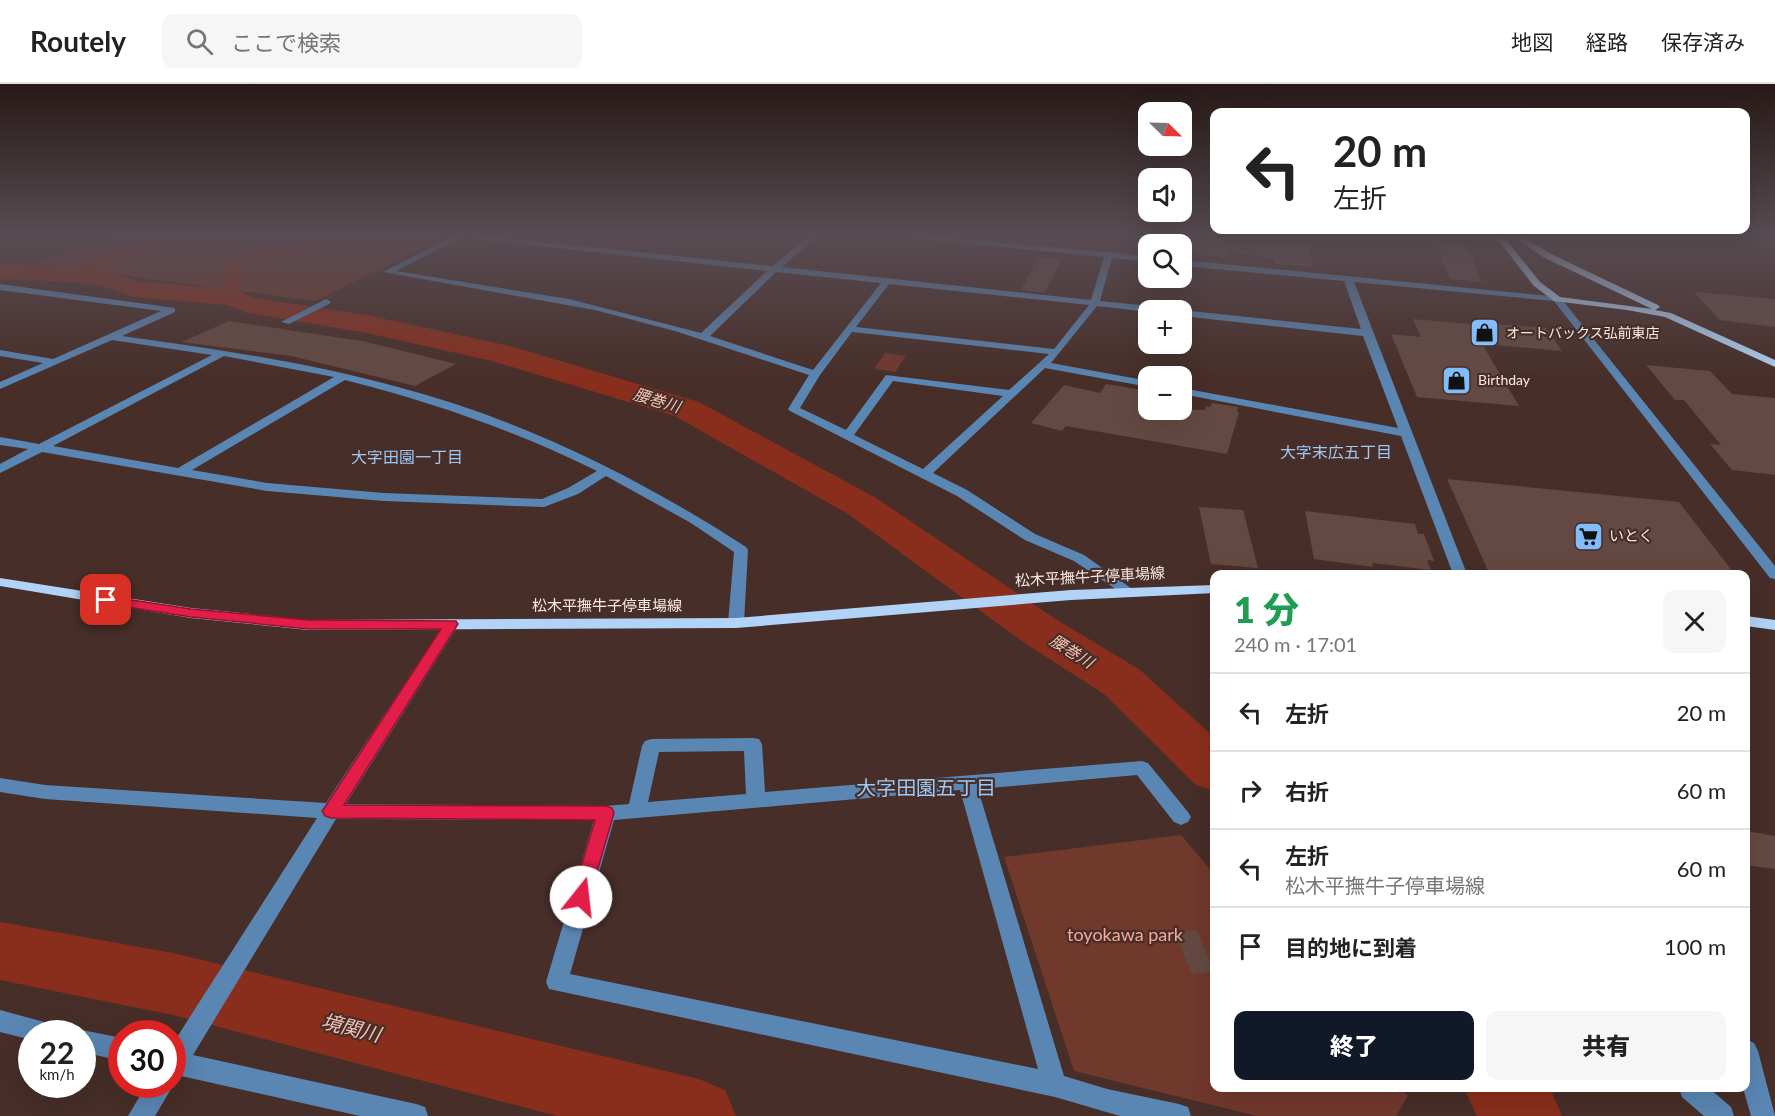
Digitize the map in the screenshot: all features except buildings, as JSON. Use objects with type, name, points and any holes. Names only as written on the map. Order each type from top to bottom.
[{"type":"main road","points":[[1537,284],[1557,299],[1650,311],[1683,321]]},
{"type":"main road","points":[[1550,284],[1557,299]]},
{"type":"main road","points":[[1607,284],[1775,364]]},
{"type":"main road","name":"松木平撫牛子停車場線","points":[[0,582],[191,613],[297,624],[633,625],[736,622],[815,618],[956,604],[1128,591],[1210,589]]},
{"type":"main road","points":[[1750,622],[1775,625]]},
{"type":"street","points":[[468,284],[594,306],[703,337],[815,374]]},
{"type":"street","points":[[703,337],[758,284]]},
{"type":"street","points":[[884,284],[815,374],[794,409],[926,473],[962,493],[1030,537],[1079,558],[1128,591]]},
{"type":"street","points":[[907,284],[1138,308]]},
{"type":"street","points":[[926,473],[1057,352],[1095,303],[1100,284]]},
{"type":"street","points":[[1350,284],[1458,570]]},
{"type":"street","points":[[1402,284],[1557,299],[1775,575]]},
{"type":"street","points":[[0,288],[172,310],[0,386]]},
{"type":"street","points":[[286,322],[326,302]]},
{"type":"street","points":[[1192,314],[1367,333]]},
{"type":"street","points":[[850,329],[1057,352]]},
{"type":"street","points":[[110,337],[224,353],[343,376],[422,397],[496,422],[607,470],[689,515],[741,550],[736,622]]},
{"type":"street","points":[[0,353],[54,362]]},
{"type":"street","points":[[0,469],[224,353]]},
{"type":"street","points":[[1044,365],[1138,382]]},
{"type":"street","points":[[178,473],[343,376]]},
{"type":"street","points":[[848,435],[890,377],[1012,394]]},
{"type":"street","points":[[1192,393],[1406,433]]},
{"type":"street","points":[[0,441],[267,488],[384,497],[544,503],[573,491],[607,470]]},
{"type":"street","points":[[186,1046],[331,811],[451,624]]},
{"type":"street","points":[[637,811],[651,746],[753,744],[756,801]]},
{"type":"street","points":[[0,785],[45,792],[331,811],[606,813],[1142,768],[1181,817]]},
{"type":"street","points":[[967,784],[1054,1085]]},
{"type":"street","points":[[606,813],[557,982],[1054,1085],[1107,1101],[1179,1116]]},
{"type":"street","points":[[0,1021],[18,1026]]},
{"type":"street","points":[[186,1062],[416,1116]]},
{"type":"street","points":[[1750,1066],[1763,1116]]},
{"type":"street","points":[[1695,1092],[1722,1116]]},
{"type":"street","points":[[140,1116],[152,1098]]},
{"type":"green space","points":[[191,284],[349,284],[315,301]]},
{"type":"green space","points":[[885,353],[906,356],[895,372],[874,369]]},
{"type":"green space","name":"toyokawa park","points":[[1181,835],[1210,869],[1210,1092],[1404,1092],[1408,1096],[1396,1116],[1257,1116],[1074,1071],[1004,857]]},
{"type":"waterway","name":"腰巻川","points":[[120,284],[133,289],[233,297],[248,305],[367,324],[499,353],[687,409],[862,506],[1037,629],[1122,682],[1210,765]]},
{"type":"waterway","points":[[233,284],[233,297]]},
{"type":"waterway","name":"境関川","points":[[0,951],[173,984],[699,1116]]},
{"type":"waterway","name":"腰巻川","points":[[1504,1092],[1525,1116]]},
{"type":"place","name":"オートバックス弘前東店","points":[[1485,333]]},
{"type":"place","name":"Birthday","points":[[1457,380]]},
{"type":"place","name":"いとく","points":[[1588,536]]},
{"type":"district","name":"大字末広五丁目","points":[[1336,452]]},
{"type":"district","name":"大字田園一丁目","points":[[407,457]]},
{"type":"district","name":"大字田園五丁目","points":[[926,788]]},
{"type":"route","points":[[106,600],[191,613],[309,625],[451,624],[331,811],[606,813],[581,897]]}]
